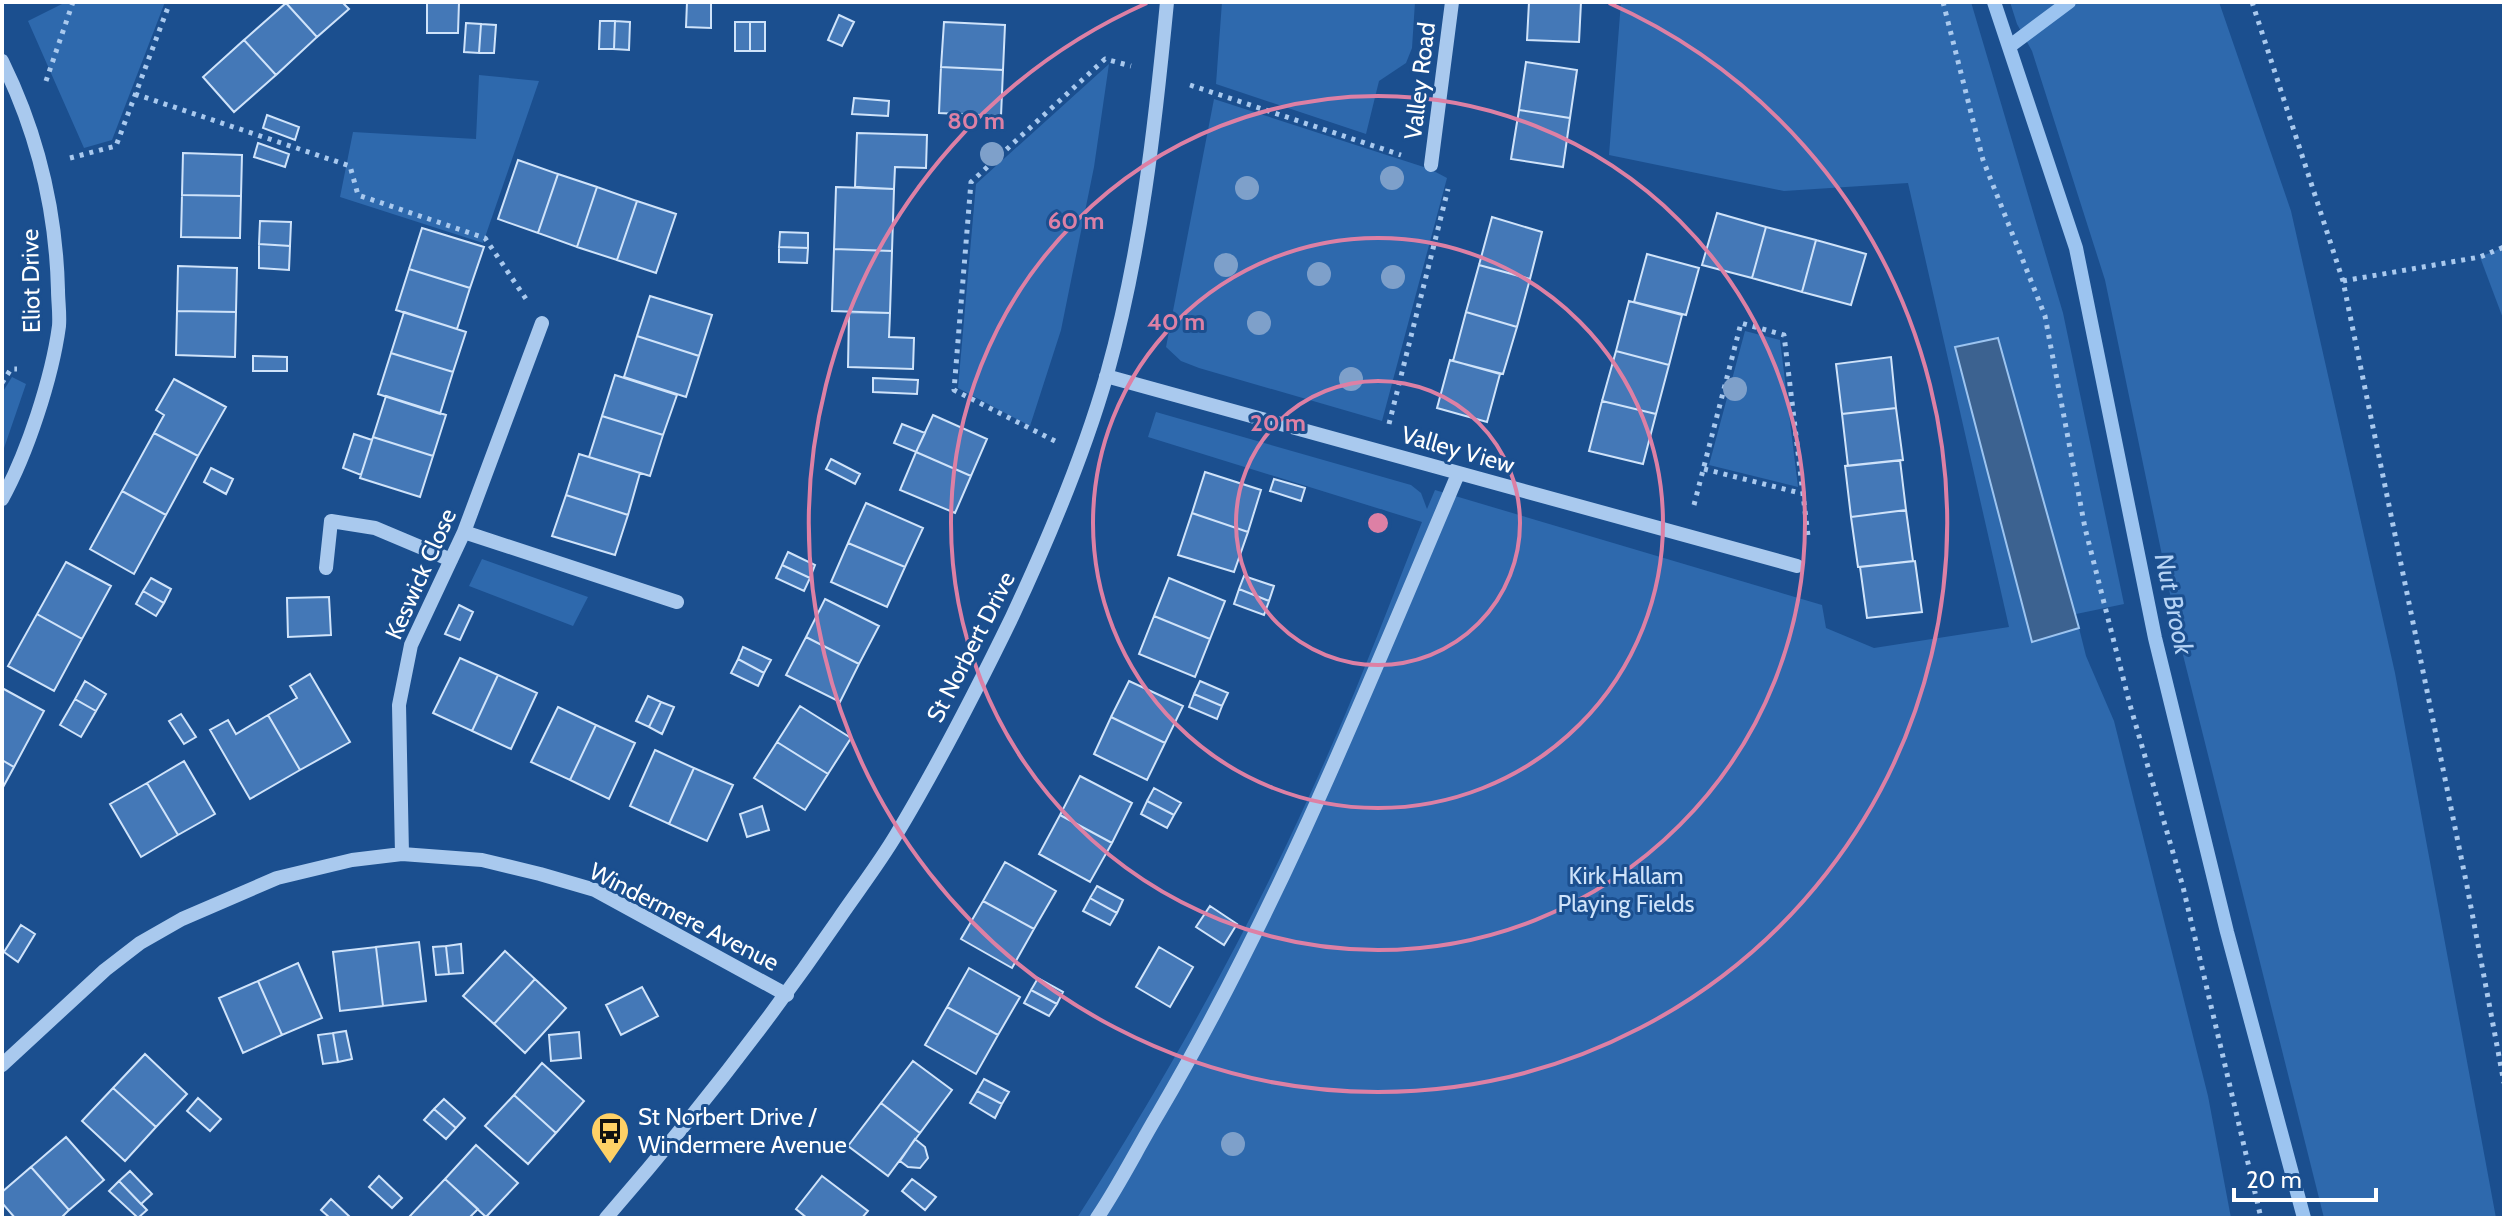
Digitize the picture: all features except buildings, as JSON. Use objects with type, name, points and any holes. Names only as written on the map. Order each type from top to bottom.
[{"type":"street","name":"St Norbert Drive","points":[[606,1218],[679,1134],[787,995],[895,837],[971,701],[1046,545],[1106,376],[1130,281],[1146,186],[1167,2]]},
{"type":"street","name":"Valley Road","points":[[1431,165],[1452,2]]},
{"type":"street","name":"Eliot Drive","points":[[2,61],[42,165],[57,261],[59,325],[33,426],[15,475],[2,499]]},
{"type":"street","name":"Keswick Close","points":[[402,854],[399,705],[411,645],[464,532],[542,323]]},
{"type":"street","name":"Valley View","points":[[1106,376],[1797,566]]},
{"type":"street","points":[[1097,1218],[1118,1187],[1208,1029],[1251,943],[1335,765],[1458,474]]},
{"type":"street","points":[[326,568],[331,521],[375,528],[451,560]]},
{"type":"street","points":[[464,532],[677,602]]},
{"type":"street","name":"Windermere Avenue","points":[[2,1065],[105,970],[140,943],[182,919],[277,878],[352,860],[402,854],[482,860],[595,890],[787,995]]},
{"type":"path","points":[[20,102],[43,91],[73,2]]},
{"type":"path","points":[[42,165],[116,146],[170,2]]},
{"type":"path","points":[[1943,2],[1983,160],[2045,316],[2085,528],[2130,705],[2183,887],[2261,1218]]},
{"type":"path","points":[[2252,2],[2343,281],[2464,871],[2504,1083]]},
{"type":"path","points":[[1080,454],[954,390],[971,182],[1105,59],[1452,174],[1382,452]]},
{"type":"path","points":[[135,94],[350,166],[358,195],[485,238],[542,323]]},
{"type":"path","points":[[2343,281],[2480,257],[2504,247]]},
{"type":"path","points":[[1686,536],[1741,323],[1784,335],[1811,567],[1797,566]]},
{"type":"path","points":[[1704,469],[1804,494]]},
{"type":"green space","points":[[66,2],[165,2],[112,140],[84,148],[28,21]]},
{"type":"green space","points":[[1222,2],[1415,2],[1412,48],[1406,63],[1379,81],[1366,134],[1216,84]]},
{"type":"green space","name":"Kirk Hallam Playing Fields","points":[[1621,2],[1971,2],[2063,313],[2124,604],[2028,624],[2032,642],[2079,628],[2086,656],[2114,721],[2208,1096],[2231,1218],[1077,1218],[1181,1046],[1275,869],[1343,719],[1422,522],[1148,437],[1156,412],[1411,485],[1421,493],[1427,509],[1435,490],[1822,605],[1826,628],[1874,648],[2009,627],[1908,183],[1784,191],[1609,155]]},
{"type":"green space","points":[[2010,2],[2219,2],[2291,211],[2395,673],[2496,1218],[2324,1218],[2181,647],[2105,280],[2032,51],[2017,24]]},
{"type":"green space","points":[[1109,64],[1094,167],[1061,330],[1030,426],[958,388],[976,184]]},
{"type":"green space","points":[[479,75],[539,81],[483,243],[340,197],[353,132],[476,139]]},
{"type":"green space","points":[[1214,99],[1430,169],[1447,178],[1382,421],[1199,368],[1181,361],[1166,347]]},
{"type":"green space","points":[[2504,247],[2504,321],[2480,257]]},
{"type":"green space","points":[[1745,331],[1780,340],[1798,487],[1709,465]]},
{"type":"green space","points":[[12,377],[26,384],[2,454],[2,393]]},
{"type":"green space","points":[[482,559],[588,597],[573,626],[469,586]]},
{"type":"shaded area","points":[[1998,338],[2079,628],[2032,642],[1955,347]]},
{"type":"waterway","name":"Nut Brook","points":[[1994,2],[2076,248],[2155,638],[2227,932],[2304,1218]]},
{"type":"waterway","points":[[2010,46],[2069,2]]},
{"type":"place","name":"St Norbert Drive / Windermere Avenue","points":[[610,1165]]}]
